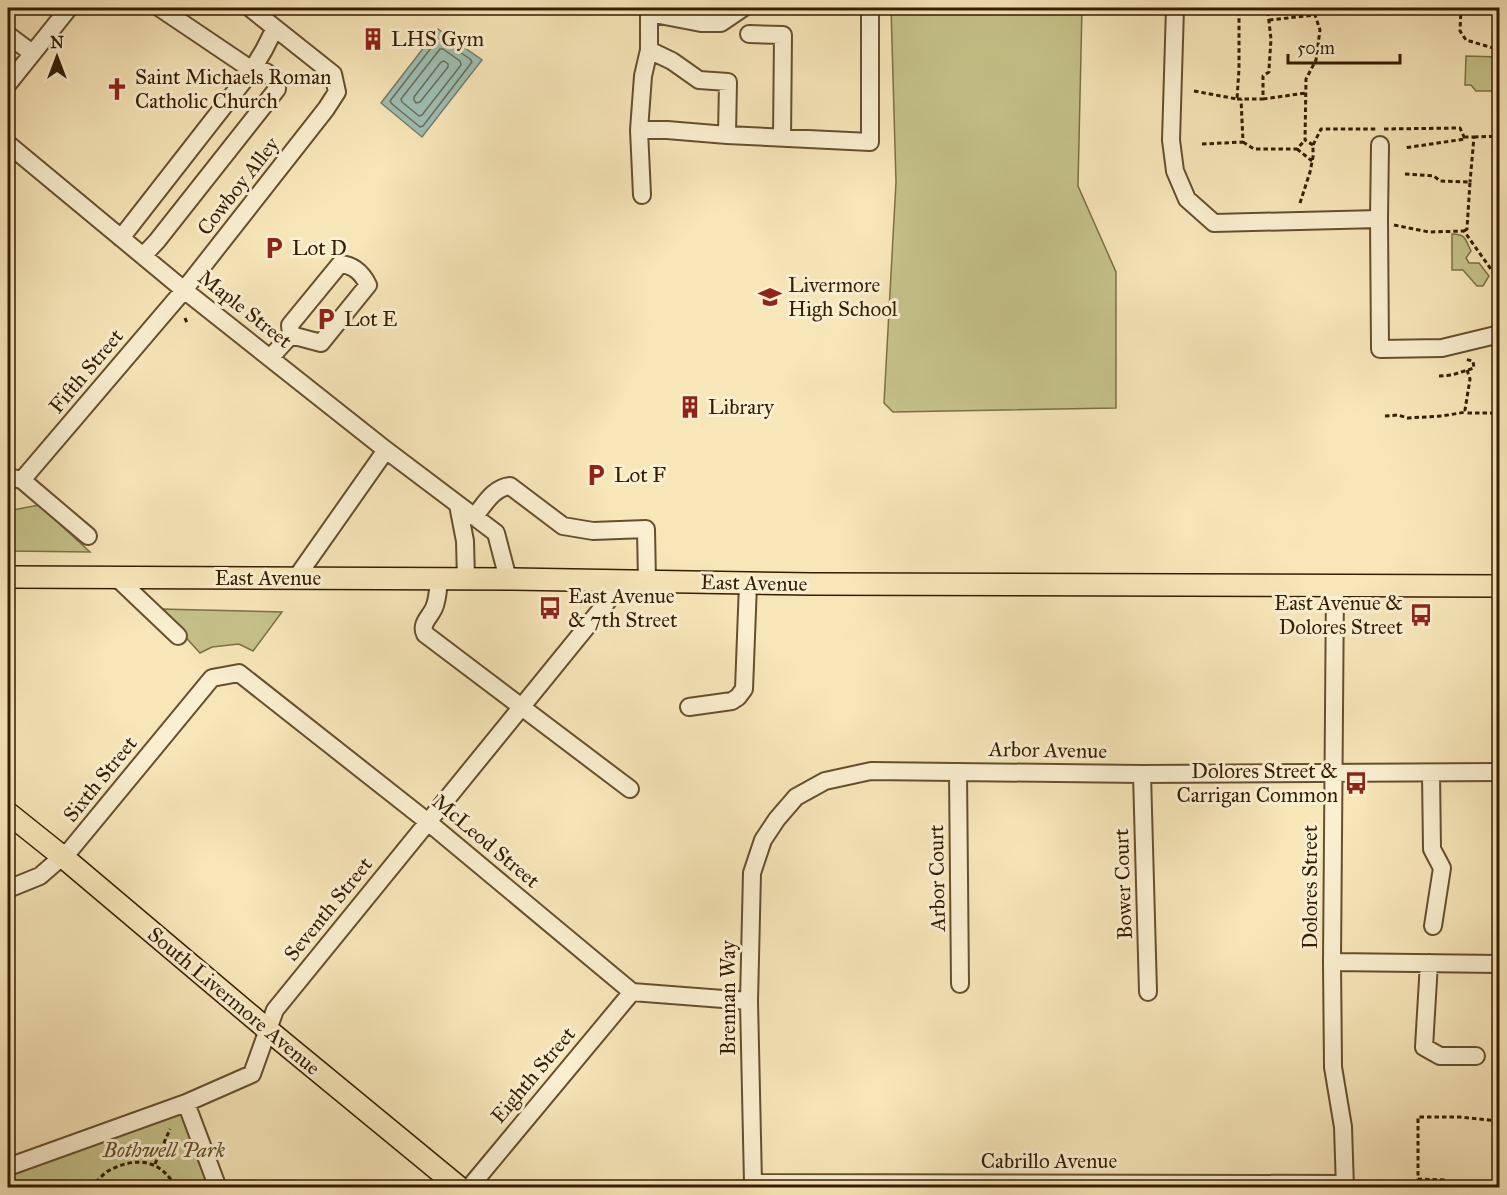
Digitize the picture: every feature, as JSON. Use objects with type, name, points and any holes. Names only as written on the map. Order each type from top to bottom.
[{"type":"main road","name":"East Avenue","points":[[8,577],[508,579],[748,584],[1500,586]]},
{"type":"main road","name":"South Livermore Avenue","points":[[8,813],[460,1188]]},
{"type":"street","points":[[8,84],[69,8]]},
{"type":"street","points":[[142,256],[157,241],[277,89],[276,80],[266,72],[252,70],[160,8]]},
{"type":"street","name":"Cowboy Alley","points":[[184,290],[337,92],[333,74],[251,8]]},
{"type":"street","points":[[642,195],[639,130],[643,76],[649,50],[649,10],[701,23],[721,23],[743,8]]},
{"type":"street","points":[[639,130],[870,142],[870,8]]},
{"type":"street","points":[[1175,8],[1171,140],[1175,171],[1187,199],[1214,223],[1379,222]]},
{"type":"street","points":[[121,238],[252,70],[275,28]]},
{"type":"street","points":[[749,34],[783,35],[782,138]]},
{"type":"street","points":[[8,35],[32,53]]},
{"type":"street","points":[[649,50],[699,80],[728,82],[727,135]]},
{"type":"street","name":"Maple Street","points":[[8,144],[184,290],[386,450],[496,533],[508,579]]},
{"type":"street","points":[[1380,145],[1380,349],[1442,348],[1500,334]]},
{"type":"street","points":[[270,358],[291,335],[290,325],[340,264],[349,265],[363,275],[368,285],[321,343],[291,335]]},
{"type":"street","name":"Fifth Street","points":[[15,478],[184,290]]},
{"type":"street","points":[[296,578],[386,450]]},
{"type":"street","points":[[15,478],[87,536]]},
{"type":"street","points":[[474,517],[495,492],[501,487],[510,486],[563,526],[593,531],[646,529],[646,582]]},
{"type":"street","points":[[458,505],[465,541],[466,579]]},
{"type":"street","points":[[117,578],[178,636]]},
{"type":"street","points":[[439,579],[436,603],[423,626],[425,634],[630,789]]},
{"type":"street","name":"Seventh Street","points":[[8,1167],[186,1103],[252,1074],[275,1010],[624,581]]},
{"type":"street","points":[[689,707],[732,701],[744,689],[748,584]]},
{"type":"street","name":"Dolores Street","points":[[1335,586],[1333,1067],[1343,1127],[1345,1186]]},
{"type":"street","name":"McLeod Street","points":[[212,678],[239,673],[428,822],[632,992]]},
{"type":"street","name":"Sixth Street","points":[[8,889],[40,876],[73,847],[212,678]]},
{"type":"street","name":"Arbor Avenue","points":[[777,819],[796,797],[825,781],[871,771],[1142,774],[1500,772]]},
{"type":"street","name":"Arbor Court","points":[[958,772],[960,984]]},
{"type":"street","points":[[1431,773],[1432,849],[1442,868],[1433,927]]},
{"type":"street","name":"Bower Court","points":[[1142,774],[1148,992]]},
{"type":"street","name":"Brennan Way","points":[[753,1183],[749,1001],[752,873],[764,840],[777,819]]},
{"type":"street","points":[[1332,962],[1500,964]]},
{"type":"street","points":[[1429,963],[1424,1047],[1440,1056],[1476,1056]]},
{"type":"street","points":[[632,992],[749,1001]]},
{"type":"street","name":"Eighth Street","points":[[469,1188],[632,992]]},
{"type":"street","points":[[186,1103],[218,1188]]},
{"type":"street","name":"Cabrillo Avenue","points":[[753,1183],[1345,1186]]},
{"type":"path","points":[[1263,99],[1262,80],[1263,76],[1269,72],[1269,8]]},
{"type":"path","points":[[1297,149],[1305,140],[1306,79],[1316,60],[1320,30],[1314,8]]},
{"type":"path","points":[[1443,8],[1448,12],[1455,8]]},
{"type":"path","points":[[1460,8],[1460,31],[1466,40],[1500,50]]},
{"type":"path","points":[[1242,11],[1239,99],[1243,142]]},
{"type":"path","points":[[1198,12],[1268,13]]},
{"type":"path","points":[[1269,20],[1315,15]]},
{"type":"path","points":[[1194,91],[1239,99],[1263,99],[1306,93]]},
{"type":"path","points":[[1300,203],[1312,161],[1313,145],[1322,129],[1460,129],[1464,137]]},
{"type":"path","points":[[1404,148],[1465,139],[1464,137],[1500,136]]},
{"type":"path","points":[[1464,231],[1467,229],[1474,137]]},
{"type":"path","points":[[1305,140],[1313,145]]},
{"type":"path","points":[[1202,144],[1243,142],[1254,149],[1297,149],[1312,161]]},
{"type":"path","points":[[1405,174],[1434,176],[1440,181],[1470,182]]},
{"type":"path","points":[[1379,222],[1429,232],[1464,231]]},
{"type":"path","points":[[1464,231],[1500,282]]},
{"type":"path","points":[[211,282],[214,284],[212,287]]},
{"type":"path","points":[[185,318],[187,323]]},
{"type":"path","points":[[1439,376],[1452,375],[1474,368],[1473,362],[1463,359],[1460,344]]},
{"type":"path","points":[[1466,412],[1470,378],[1467,370]]},
{"type":"path","points":[[1385,416],[1398,415],[1408,418],[1466,412],[1500,413]]},
{"type":"path","points":[[1444,1188],[1444,1180],[1418,1179],[1418,1116],[1459,1116],[1500,1121]]},
{"type":"path","points":[[154,1164],[170,1129]]},
{"type":"path","points":[[64,1188],[76,1184],[90,1188],[106,1172],[126,1164],[139,1162],[154,1164],[170,1176],[176,1188]]},
{"type":"green space","points":[[891,8],[1082,8],[1078,186],[1116,272],[1116,408],[893,412],[884,403],[896,182]]},
{"type":"green space","points":[[1466,56],[1499,57],[1499,91],[1476,91],[1471,85],[1465,85]]},
{"type":"green space","points":[[1452,234],[1464,238],[1471,251],[1466,258],[1469,263],[1479,263],[1489,276],[1483,286],[1477,286],[1463,270],[1452,270]]},
{"type":"green space","points":[[39,505],[90,552],[8,551],[8,508],[13,510]]},
{"type":"green space","points":[[160,609],[282,612],[253,651],[239,644],[212,647],[200,653]]},
{"type":"green space","name":"Bothwell Park","points":[[186,1103],[218,1188],[8,1188],[8,1167]]},
{"type":"water","points":[[438,29],[482,60],[422,137],[381,103]]},
{"type":"place","name":"LHS Gym","points":[[373,39]]},
{"type":"place","name":"Saint Michaels Roman Catholic Church","points":[[117,89]]},
{"type":"place","name":"Lot D","points":[[274,248]]},
{"type":"place","name":"Livermore High School","points":[[770,297]]},
{"type":"place","name":"Lot E","points":[[326,319]]},
{"type":"place","name":"Library","points":[[690,407]]},
{"type":"place","name":"Lot F","points":[[596,475]]},
{"type":"place","name":"East Avenue & 7th Street","points":[[550,608]]},
{"type":"place","name":"East Avenue & Dolores Street","points":[[1421,615]]},
{"type":"place","name":"Dolores Street & Carrigan Common","points":[[1356,783]]}]
